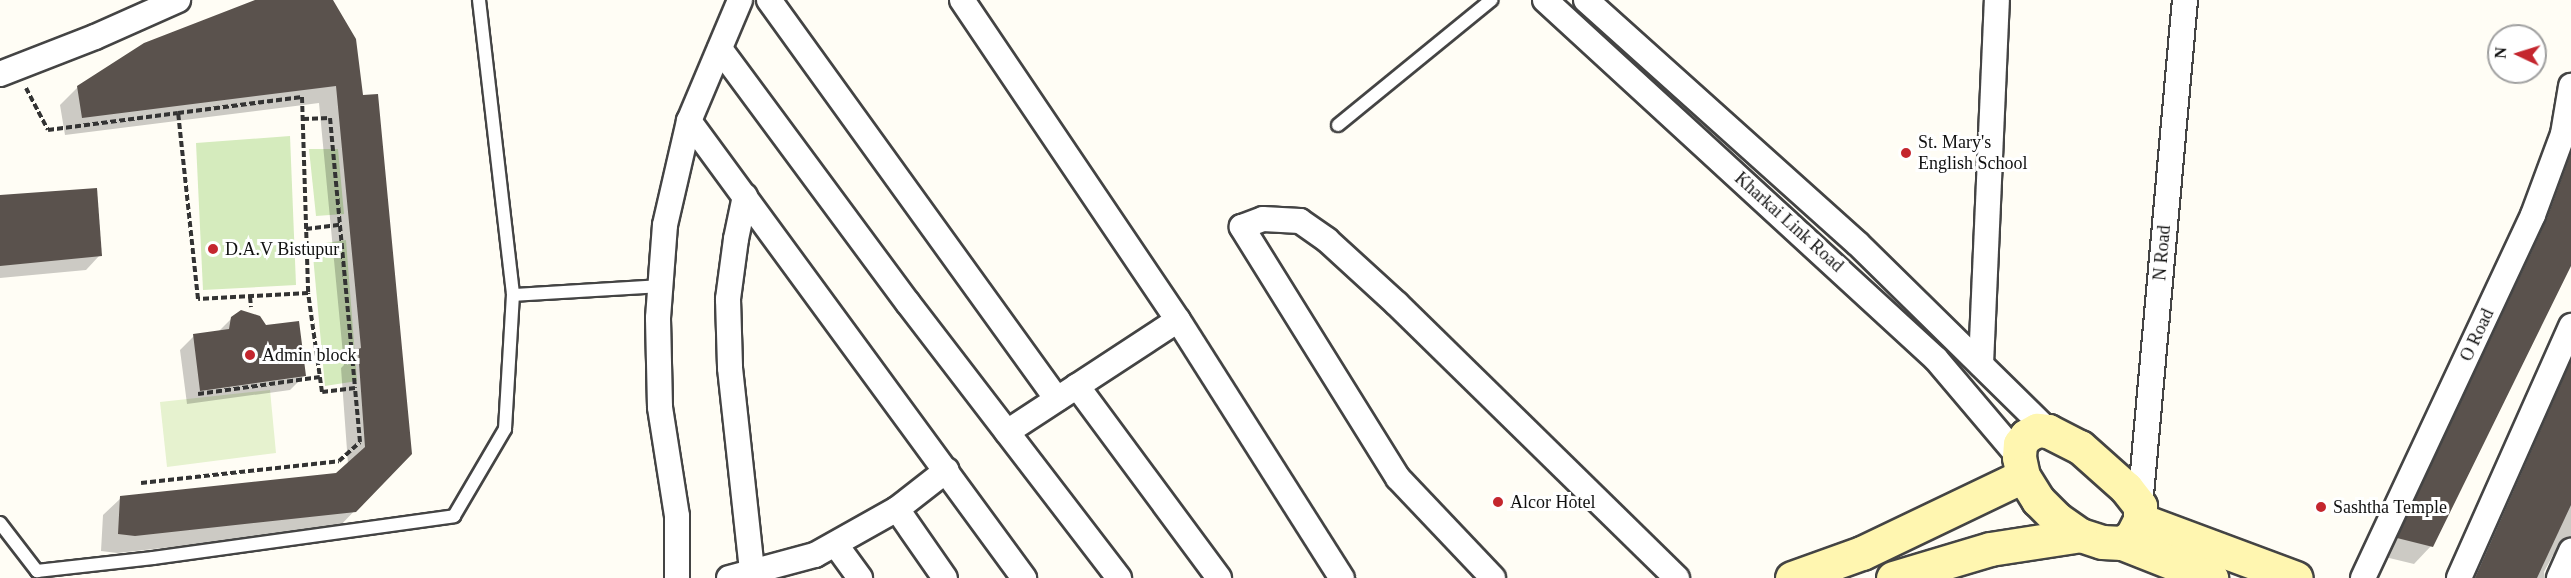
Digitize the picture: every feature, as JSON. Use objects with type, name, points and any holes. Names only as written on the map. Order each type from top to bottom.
[{"type":"main road","points":[[2211,578],[2134,523],[2126,488],[2100,462],[2080,447],[2048,431],[2037,430],[2026,436],[2020,444],[2021,466],[2038,500],[2057,519],[2080,535],[2102,542],[2134,523],[2296,578]]},
{"type":"main road","points":[[1792,578],[1862,554],[2021,466]]},
{"type":"main road","points":[[1893,578],[1942,571],[1990,549],[2080,535]]},
{"type":"street","points":[[8,71],[178,0]]},
{"type":"street","points":[[677,578],[677,516],[660,407],[658,318],[665,225],[689,121],[740,0]]},
{"type":"street","points":[[769,0],[1057,399]]},
{"type":"street","points":[[963,0],[1178,320],[1342,578]]},
{"type":"street","name":"Kharkai Link Road","points":[[1545,0],[1936,359],[2021,466]]},
{"type":"street","points":[[1586,0],[1858,244],[2048,431]]},
{"type":"street","points":[[1981,364],[1997,0]]},
{"type":"street","name":"N Road","points":[[2134,523],[2185,0]]},
{"type":"street","points":[[720,49],[1006,432],[1119,578]]},
{"type":"street","name":"O Road","points":[[2363,578],[2533,215],[2563,134],[2571,86]]},
{"type":"street","points":[[689,121],[1024,578]]},
{"type":"street","points":[[745,196],[736,239],[728,299],[730,368],[769,572]]},
{"type":"street","points":[[1492,578],[1398,478],[1242,227],[1263,219],[1300,221],[1327,240],[1397,304],[1677,578]]},
{"type":"street","points":[[1006,432],[1178,320]]},
{"type":"street","points":[[2459,578],[2571,326]]},
{"type":"street","points":[[1077,386],[1219,578]]},
{"type":"street","points":[[729,578],[769,572],[836,545],[897,509],[947,470]]},
{"type":"street","points":[[897,509],[945,578]]},
{"type":"street","points":[[836,545],[860,578]]},
{"type":"street","points":[[2559,578],[2571,551]]},
{"type":"lane","points":[[0,523],[37,571],[153,558],[454,516],[504,429],[513,294],[479,0]]},
{"type":"lane","points":[[1338,125],[1491,0]]},
{"type":"lane","points":[[513,294],[660,286]]},
{"type":"path","points":[[8,71],[48,130],[302,98],[308,293],[322,392],[355,388]]},
{"type":"path","points":[[178,113],[198,299],[308,293]]},
{"type":"path","points":[[141,483],[339,461],[360,442],[330,118],[303,119]]},
{"type":"path","points":[[306,229],[340,225]]},
{"type":"path","points":[[250,297],[251,307]]},
{"type":"path","points":[[198,394],[320,377]]},
{"type":"green space","points":[[290,136],[296,285],[203,290],[196,143]]},
{"type":"green space","points":[[309,149],[338,149],[344,214],[316,216]]},
{"type":"green space","points":[[346,240],[357,381],[325,386],[312,245]]},
{"type":"green space","points":[[270,390],[276,453],[167,467],[160,402]]},
{"type":"building","points":[[255,0],[333,0],[356,39],[363,95],[378,94],[412,454],[356,512],[135,536],[118,534],[120,496],[336,473],[365,447],[358,349],[361,348],[336,86],[82,118],[77,86],[144,43]]},
{"type":"building","points":[[2571,153],[2571,266],[2433,547],[2397,538],[2546,221]]},
{"type":"building","points":[[97,188],[102,256],[0,266],[0,195]]},
{"type":"building","name":"Admin block","points":[[241,310],[260,316],[266,325],[299,321],[306,376],[200,391],[193,334],[229,329],[231,317]]},
{"type":"building","points":[[2571,361],[2571,505],[2537,578],[2475,578]]},
{"type":"place","name":"St. Mary's English School","points":[[1906,153]]},
{"type":"place","name":"D.A.V Bistupur","points":[[213,249]]},
{"type":"place","name":"Admin block","points":[[250,355]]},
{"type":"place","name":"Alcor Hotel","points":[[1498,502]]},
{"type":"place","name":"Sashtha Temple","points":[[2321,507]]}]
